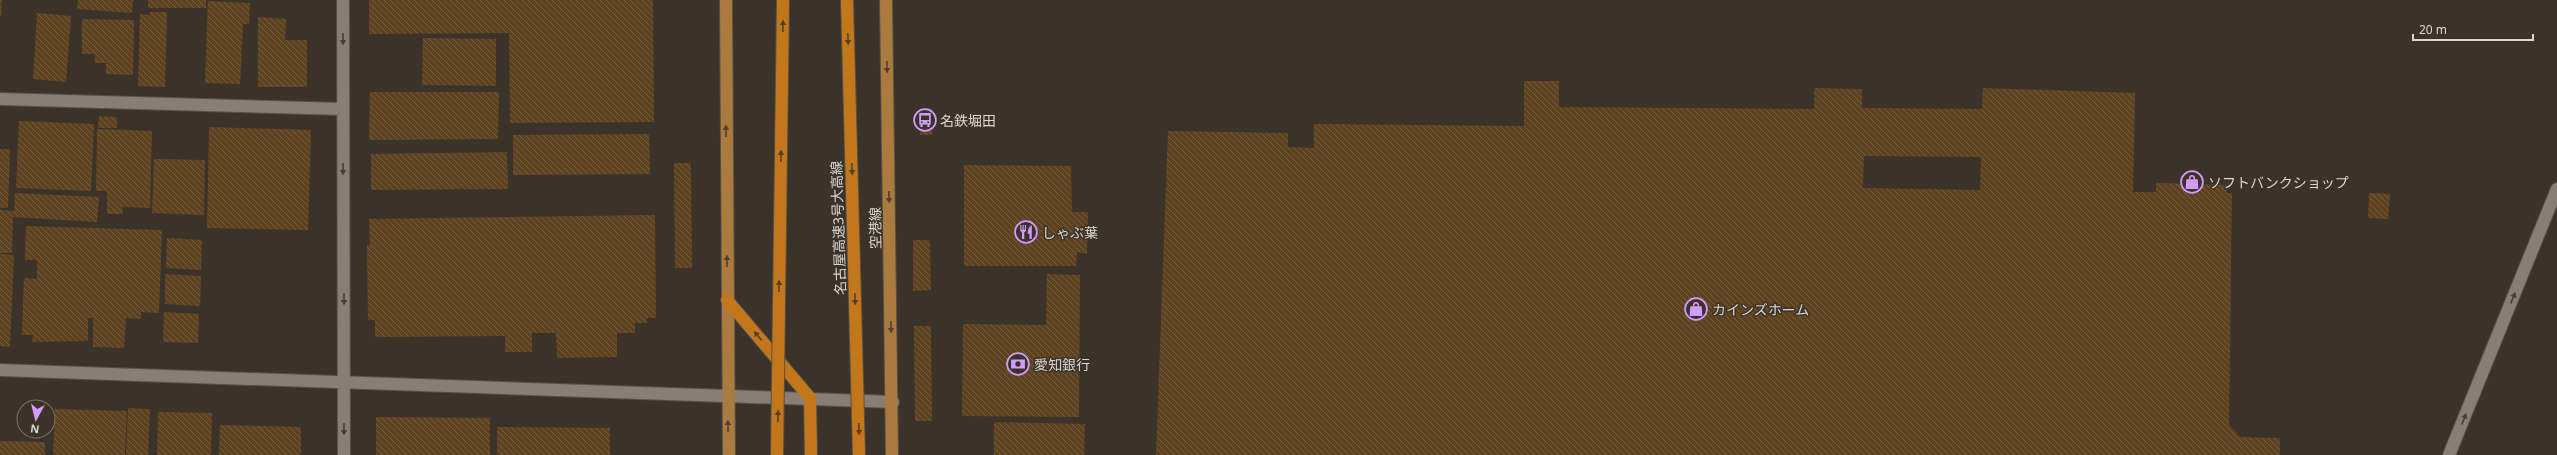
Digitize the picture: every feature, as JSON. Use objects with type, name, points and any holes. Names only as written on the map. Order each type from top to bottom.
[{"type":"highway","points":[[777,455],[783,0]]},
{"type":"highway","name":"名古屋高速3号大高線","points":[[848,0],[860,455]]},
{"type":"highway","points":[[727,300],[810,398],[811,455]]},
{"type":"main road","points":[[726,0],[729,455]]},
{"type":"main road","name":"空港線","points":[[886,0],[892,455]]},
{"type":"street","points":[[343,0],[344,455]]},
{"type":"street","points":[[0,99],[343,109]]},
{"type":"street","points":[[2449,455],[2557,189]]},
{"type":"street","points":[[0,370],[892,402]]},
{"type":"building","points":[[0,0],[2,0],[1,16],[0,16]]},
{"type":"building","points":[[78,0],[133,0],[132,13],[77,9]]},
{"type":"building","points":[[148,0],[206,0],[206,8],[148,8]]},
{"type":"building","points":[[369,0],[653,0],[654,122],[510,123],[509,33],[369,34]]},
{"type":"building","points":[[208,1],[250,3],[249,24],[243,24],[240,84],[205,83]]},
{"type":"building","points":[[150,12],[167,12],[165,87],[138,86],[140,14],[150,15]]},
{"type":"building","points":[[37,13],[71,16],[66,82],[33,79]]},
{"type":"building","points":[[258,17],[286,19],[285,40],[307,40],[307,87],[258,87]]},
{"type":"building","points":[[82,19],[134,20],[133,75],[106,74],[106,63],[95,63],[95,54],[82,54]]},
{"type":"building","points":[[423,38],[496,39],[496,86],[422,85]]},
{"type":"building","name":"カインズホーム","points":[[1524,81],[1559,81],[1559,107],[1814,109],[1814,88],[1862,89],[1862,108],[1982,109],[1983,88],[2135,93],[2133,192],[2156,192],[2156,183],[2227,185],[2227,193],[2232,193],[2229,425],[2240,437],[2280,438],[2280,455],[1156,455],[1168,131],[1288,133],[1288,147],[1314,148],[1314,124],[1524,126]],"holes":[[[1864,156],[1981,157],[1980,190],[1863,188]]]},
{"type":"building","points":[[370,92],[499,92],[498,139],[369,140]]},
{"type":"building","points":[[920,109],[932,109],[932,135],[920,135]]},
{"type":"building","points":[[99,116],[117,117],[117,128],[98,128]]},
{"type":"building","points":[[19,121],[94,124],[91,191],[16,188]]},
{"type":"building","points":[[209,127],[311,130],[308,230],[207,228]]},
{"type":"building","points":[[97,129],[152,131],[150,208],[122,207],[123,214],[107,214],[107,191],[96,191]]},
{"type":"building","points":[[649,134],[650,174],[513,175],[513,135]]},
{"type":"building","points":[[0,149],[10,149],[8,208],[0,208]]},
{"type":"building","points":[[507,152],[508,189],[371,190],[371,154]]},
{"type":"building","points":[[154,159],[205,160],[204,215],[152,213]]},
{"type":"building","points":[[674,163],[691,163],[692,268],[675,268]]},
{"type":"building","name":"しゃぶ葉","points":[[964,165],[1071,166],[1072,212],[1088,212],[1087,254],[1077,252],[1076,266],[964,266]]},
{"type":"building","points":[[15,193],[99,197],[97,222],[13,217],[12,253],[0,253],[0,210],[14,211]]},
{"type":"building","points":[[2369,193],[2390,194],[2388,219],[2368,218]]},
{"type":"building","points":[[655,215],[656,318],[647,318],[647,323],[635,323],[635,333],[617,333],[617,357],[557,358],[556,333],[532,333],[532,352],[505,352],[505,336],[375,337],[375,320],[368,320],[367,245],[370,245],[369,219]]},
{"type":"building","points":[[26,226],[162,230],[159,313],[141,312],[141,319],[126,318],[124,348],[93,347],[93,318],[88,318],[88,341],[32,342],[33,335],[22,335],[24,278],[37,279],[37,260],[25,260]]},
{"type":"building","points":[[167,238],[202,240],[201,270],[166,268]]},
{"type":"building","points":[[913,240],[930,240],[931,290],[913,291]]},
{"type":"building","points":[[0,254],[14,255],[10,347],[0,346]]},
{"type":"building","points":[[165,274],[201,276],[200,306],[165,304]]},
{"type":"building","name":"愛知銀行","points":[[1047,274],[1080,275],[1079,417],[962,416],[963,324],[1046,325]]},
{"type":"building","points":[[164,312],[199,314],[198,343],[163,342]]},
{"type":"building","points":[[914,326],[931,326],[932,421],[915,421]]},
{"type":"building","points":[[128,408],[150,409],[148,455],[126,455]]},
{"type":"building","points":[[56,409],[127,411],[125,455],[53,455],[54,439],[56,439]]},
{"type":"building","points":[[158,412],[212,413],[211,455],[157,455]]},
{"type":"building","points":[[376,417],[490,418],[490,455],[376,455]]},
{"type":"building","points":[[994,422],[1085,424],[1084,455],[994,455]]},
{"type":"building","points":[[220,425],[301,427],[301,455],[219,455]]},
{"type":"building","points":[[497,427],[610,428],[610,455],[497,455]]},
{"type":"building","points":[[0,441],[45,442],[45,455],[0,455]]},
{"type":"place","name":"名鉄堀田","points":[[925,120]]},
{"type":"place","name":"ソフトバンクショップ","points":[[2192,182]]},
{"type":"place","name":"しゃぶ葉","points":[[1026,232]]},
{"type":"place","name":"カインズホーム","points":[[1696,309]]},
{"type":"place","name":"愛知銀行","points":[[1018,364]]}]
